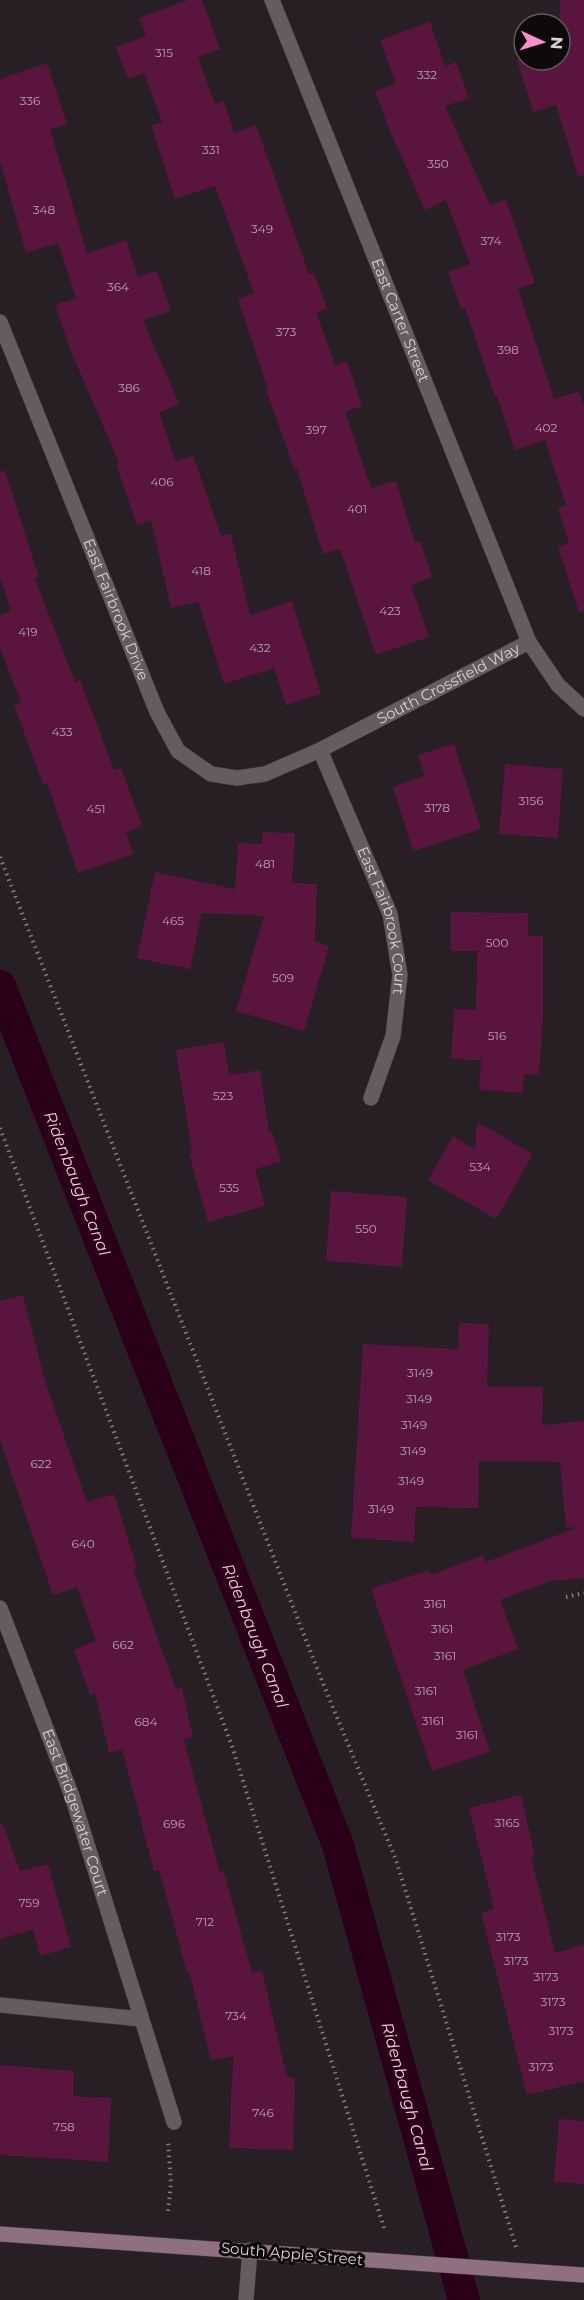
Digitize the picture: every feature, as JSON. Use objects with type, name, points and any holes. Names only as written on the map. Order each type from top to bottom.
[{"type":"main road","name":"South Apple Street","points":[[0,2234],[250,2250],[584,2276]]},
{"type":"street","name":"East Carter Street","points":[[272,0],[529,642]]},
{"type":"street","name":"East Fairbrook Drive","points":[[0,322],[157,712],[178,752],[211,774],[237,778],[265,774],[321,750]]},
{"type":"street","name":"South Crossfield Way","points":[[321,750],[529,642],[558,685],[584,709]]},
{"type":"street","name":"East Fairbrook Court","points":[[321,750],[390,914],[400,975],[393,1036],[371,1098]]},
{"type":"street","name":"East Bridgewater Court","points":[[0,1608],[72,1796],[141,2019],[171,2129]]},
{"type":"street","points":[[0,2005],[141,2019]]},
{"type":"street","points":[[246,2300],[250,2250]]},
{"type":"path","points":[[0,857],[309,1648],[396,1860],[510,2225],[522,2272]]},
{"type":"path","points":[[0,1128],[232,1746],[384,2228]]},
{"type":"path","points":[[566,1597],[584,1593]]},
{"type":"path","points":[[168,2211],[171,2184],[171,2129]]},
{"type":"building","points":[[188,0],[202,0],[220,49],[198,57],[215,104],[224,101],[234,133],[256,125],[309,274],[314,273],[327,309],[316,312],[335,365],[347,361],[362,406],[345,412],[371,488],[396,481],[415,543],[420,541],[432,577],[411,585],[429,637],[376,655],[340,549],[323,554],[297,469],[294,469],[266,389],[268,389],[238,299],[254,293],[215,186],[175,199],[151,125],[162,122],[144,73],[128,79],[116,47],[146,36],[139,18]]},
{"type":"building","points":[[560,0],[584,0],[584,175],[578,176],[556,105],[533,112],[521,72],[572,72],[572,12],[560,12]]},
{"type":"building","points":[[430,22],[445,66],[456,62],[469,98],[445,106],[490,205],[506,200],[535,283],[518,289],[554,399],[579,391],[584,406],[584,611],[579,612],[558,547],[569,543],[558,508],[566,505],[545,440],[515,450],[465,308],[461,309],[448,272],[470,264],[446,200],[425,210],[389,129],[375,91],[396,84],[380,40]]},
{"type":"building","points":[[47,63],[67,124],[50,129],[87,253],[126,240],[138,277],[157,271],[171,311],[143,320],[179,404],[159,413],[176,462],[193,455],[221,536],[231,534],[250,615],[292,601],[321,694],[286,705],[274,668],[224,684],[198,602],[171,608],[151,520],[137,525],[116,464],[119,463],[70,349],[55,305],[76,298],[58,243],[26,253],[0,161],[0,79]]},
{"type":"building","points":[[5,471],[39,577],[35,579],[75,682],[80,680],[114,770],[121,768],[142,826],[126,832],[133,854],[78,873],[47,783],[43,784],[14,705],[21,702],[0,648],[0,615],[11,611],[0,577],[0,472]]},
{"type":"building","points":[[454,744],[481,829],[413,851],[393,787],[424,776],[418,755]]},
{"type":"building","points":[[505,764],[563,769],[558,838],[499,834]]},
{"type":"building","points":[[263,832],[295,833],[292,883],[317,884],[315,941],[329,946],[304,1031],[236,1011],[264,916],[202,913],[190,969],[137,958],[155,872],[235,889],[238,843],[262,844]]},
{"type":"building","points":[[451,912],[528,913],[528,936],[543,936],[543,1014],[539,1075],[524,1074],[523,1093],[479,1090],[481,1060],[451,1059],[454,1009],[476,1010],[477,951],[451,951]]},
{"type":"building","points":[[224,1042],[229,1075],[260,1070],[269,1132],[272,1131],[281,1162],[255,1169],[265,1206],[208,1222],[189,1154],[192,1153],[176,1050]]},
{"type":"building","points":[[477,1122],[533,1154],[496,1219],[428,1180],[453,1136],[475,1150]]},
{"type":"building","points":[[331,1191],[407,1197],[402,1267],[326,1261]]},
{"type":"building","points":[[23,1295],[45,1381],[87,1502],[114,1494],[137,1568],[133,1569],[176,1689],[182,1688],[193,1737],[184,1740],[220,1873],[224,1872],[252,1973],[262,1971],[287,2077],[295,2078],[293,2150],[229,2148],[233,2056],[211,2061],[189,1971],[187,1972],[159,1870],[154,1871],[122,1750],[109,1753],[95,1693],[90,1695],[74,1650],[96,1641],[77,1587],[53,1595],[0,1440],[0,1301]]},
{"type":"building","points":[[459,1323],[489,1324],[487,1386],[543,1387],[542,1425],[584,1421],[584,1578],[550,1581],[500,1600],[518,1649],[463,1670],[490,1752],[432,1771],[371,1589],[429,1570],[431,1575],[483,1555],[486,1562],[579,1527],[566,1528],[560,1462],[479,1461],[478,1508],[416,1507],[414,1542],[351,1538],[363,1344],[458,1349]]},
{"type":"building","points":[[521,1795],[535,1856],[531,1857],[555,1953],[584,1945],[584,2081],[527,2095],[481,1913],[494,1909],[469,1808]]},
{"type":"building","points":[[0,1825],[3,1825],[20,1871],[48,1864],[71,1947],[40,1956],[33,1930],[0,1939]]},
{"type":"building","points":[[0,2065],[74,2071],[73,2096],[111,2098],[108,2162],[0,2155]]},
{"type":"building","points":[[559,2119],[584,2121],[584,2184],[554,2182]]},
{"type":"waterway","name":"Ridenbaugh Canal","points":[[0,986],[338,1845],[464,2300]]}]
